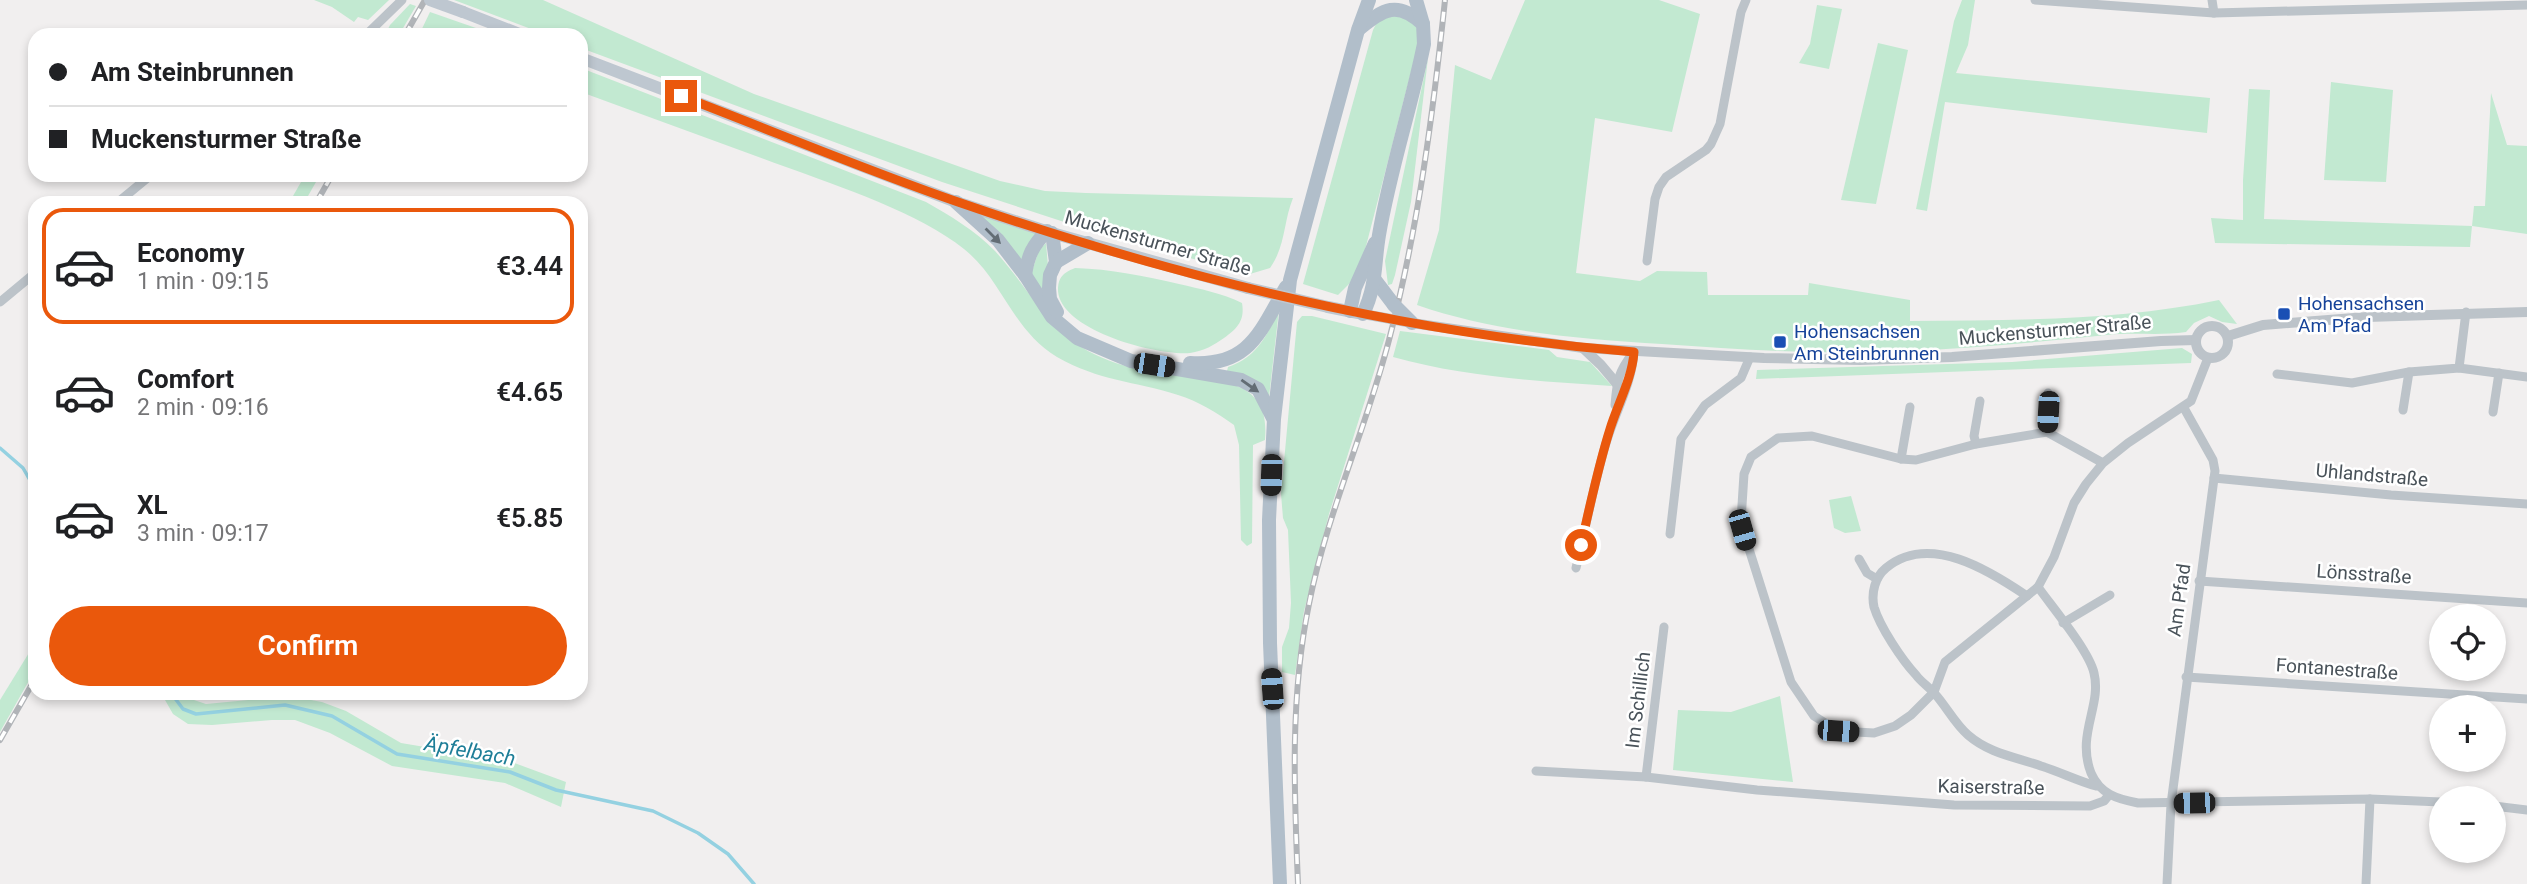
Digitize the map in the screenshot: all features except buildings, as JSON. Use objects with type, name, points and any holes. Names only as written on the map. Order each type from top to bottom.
[{"type":"main road","points":[[430,0],[504,28]]},
{"type":"main road","points":[[1280,884],[1270,643],[1269,520],[1274,419],[1290,280],[1368,0]]},
{"type":"main road","points":[[1356,312],[1371,297],[1378,236],[1424,44],[1423,24],[1416,0]]},
{"type":"main road","points":[[1358,30],[1377,14],[1389,9],[1404,10],[1423,24]]},
{"type":"main road","name":"Muckensturmer Straße","points":[[588,61],[956,202],[1049,232],[1248,288],[1356,312]]},
{"type":"main road","points":[[956,202],[998,240],[1052,317],[1077,338],[1131,361],[1241,380],[1258,390],[1274,419]]},
{"type":"main road","points":[[1025,275],[1028,255],[1035,244],[1049,232],[1056,262]]},
{"type":"main road","points":[[1356,312],[1355,288],[1378,236]]},
{"type":"main road","points":[[1088,243],[1056,262],[1050,275],[1050,299],[1061,317],[1070,326],[1114,349],[1186,363],[1215,363],[1238,355],[1251,345],[1263,330],[1290,280]]},
{"type":"main road","points":[[1375,279],[1392,312],[1412,323]]},
{"type":"street","points":[[1647,261],[1659,187],[1666,177],[1706,150],[1720,124],[1741,12],[1746,0]]},
{"type":"street","points":[[2035,0],[2214,13],[2447,3],[2527,5]]},
{"type":"street","points":[[2212,0],[2214,13]]},
{"type":"street","points":[[373,28],[399,3]]},
{"type":"street","points":[[125,196],[142,182]]},
{"type":"street","points":[[0,302],[28,279]]},
{"type":"street","name":"Muckensturmer Straße","points":[[1356,312],[1392,312]]},
{"type":"street","points":[[2459,368],[2466,312]]},
{"type":"street","points":[[2228,337],[2263,325],[2466,312],[2527,312]]},
{"type":"street","name":"Muckensturmer Straße","points":[[1412,323],[1583,348],[1750,358],[1952,358],[2196,340]]},
{"type":"street","points":[[2207,326],[2220,327],[2228,337],[2225,352],[2214,359],[2199,351],[2196,340],[2198,334],[2207,326]]},
{"type":"street","points":[[1583,348],[1617,384]]},
{"type":"street","points":[[1615,413],[1621,368],[1634,352]]},
{"type":"street","points":[[1576,568],[1602,454],[1632,371],[1634,352]]},
{"type":"street","points":[[1670,534],[1681,439],[1705,405],[1741,377],[1750,358]]},
{"type":"street","points":[[2104,463],[2047,432],[1976,444],[1916,460],[1901,459],[1812,436],[1778,438],[1751,457],[1744,474],[1741,521],[1791,682],[1814,716],[1838,731],[1874,733],[1903,721],[1934,692],[1945,662],[2038,587],[2047,573],[2074,503],[2104,463],[2134,439],[2184,408],[2194,396],[2208,358]]},
{"type":"street","points":[[2277,374],[2353,383],[2409,372],[2459,368],[2527,377]]},
{"type":"street","points":[[2403,410],[2409,372]]},
{"type":"street","points":[[2493,412],[2499,373]]},
{"type":"street","points":[[2047,432],[2048,393]]},
{"type":"street","points":[[1976,444],[1974,436],[1980,401]]},
{"type":"street","points":[[1901,459],[1910,407]]},
{"type":"street","name":"Am Pfad","points":[[2166,884],[2171,804],[2186,677],[2214,478],[2213,460],[2184,408]]},
{"type":"street","name":"Uhlandstraße","points":[[2214,478],[2391,495],[2527,504]]},
{"type":"street","points":[[2027,596],[1978,565],[1947,556],[1926,555],[1894,562],[1877,579],[1874,591],[1874,606],[1881,623],[1916,676],[1934,692],[1968,735],[2003,756],[2039,765],[2096,786],[2109,795],[2138,803],[2370,799],[2429,801]]},
{"type":"street","points":[[1860,559],[1867,573],[1877,579]]},
{"type":"street","name":"Lönsstraße","points":[[2199,581],[2527,603]]},
{"type":"street","points":[[2038,587],[2084,652],[2094,673],[2095,687],[2085,744],[2087,761],[2096,786]]},
{"type":"street","points":[[2063,623],[2110,595]]},
{"type":"street","name":"Im Schillich","points":[[1646,777],[1664,627]]},
{"type":"street","name":"Fontanestraße","points":[[2186,677],[2527,699]]},
{"type":"street","name":"Kaiserstraße","points":[[1536,771],[1646,777],[1770,791],[1954,805],[2090,806],[2104,801],[2109,795]]},
{"type":"street","points":[[2366,884],[2370,799]]},
{"type":"street","points":[[2506,807],[2527,810]]},
{"type":"green space","points":[[314,0],[389,0],[368,20],[358,17],[354,22],[332,7]]},
{"type":"green space","points":[[454,0],[543,0],[754,94],[1000,181],[1045,191],[1293,198],[1282,242],[1270,268],[1250,274],[1107,236],[942,182],[588,51],[588,28],[528,28]]},
{"type":"green space","points":[[1525,0],[1659,0],[1700,14],[1672,132],[1595,118],[1576,273],[1640,281],[1657,271],[1707,272],[1708,295],[1808,295],[1809,283],[1910,300],[1910,321],[2104,316],[2219,300],[2237,324],[2222,322],[2209,316],[2194,323],[2186,332],[2176,333],[2117,334],[1931,350],[1815,352],[1569,337],[1477,322],[1417,305],[1439,230],[1455,65],[1491,80]]},
{"type":"green space","points":[[1962,0],[1975,0],[1968,45],[1956,73],[2210,98],[2207,133],[1945,102],[1927,211],[1916,209],[1954,21]]},
{"type":"green space","points":[[410,4],[416,6],[403,28],[388,28]]},
{"type":"green space","points":[[1817,5],[1842,9],[1829,69],[1799,63],[1810,44]]},
{"type":"green space","points":[[430,12],[476,28],[422,28]]},
{"type":"green space","points":[[1395,13],[1414,22],[1418,45],[1365,250],[1351,282],[1338,295],[1303,284],[1373,30],[1378,20]]},
{"type":"green space","points":[[1878,43],[1908,50],[1876,204],[1841,200]]},
{"type":"green space","points":[[1428,58],[1411,202],[1395,275],[1392,284],[1388,285],[1385,261]]},
{"type":"green space","points":[[588,71],[926,202],[987,243],[1064,334],[1094,354],[1139,369],[1219,380],[1250,393],[1261,407],[1265,427],[1265,440],[1253,445],[1252,543],[1247,546],[1241,540],[1239,445],[1234,425],[1185,398],[1102,376],[1057,357],[1029,333],[988,275],[964,249],[925,224],[855,192],[588,95]]},
{"type":"green space","points":[[2331,82],[2393,90],[2386,182],[2324,180]]},
{"type":"green space","points":[[2249,89],[2270,90],[2264,219],[2472,226],[2470,247],[2215,243],[2211,218],[2243,220]]},
{"type":"green space","points":[[2491,93],[2507,145],[2527,146],[2527,234],[2472,226],[2474,206],[2485,206]]},
{"type":"green space","points":[[301,182],[316,182],[308,196],[293,196]]},
{"type":"green space","points":[[979,214],[1038,233],[1022,264]]},
{"type":"green space","points":[[1046,243],[1048,266],[1045,298],[1031,274],[1039,250]]},
{"type":"green space","points":[[1075,268],[1140,276],[1219,294],[1242,303],[1241,319],[1237,327],[1224,338],[1195,352],[1175,353],[1135,345],[1093,329],[1075,318],[1063,305],[1058,291],[1059,282],[1064,274]]},
{"type":"green space","points":[[1279,310],[1269,397],[1227,371],[1228,367],[1246,358],[1260,345]]},
{"type":"green space","points":[[1302,316],[1386,334],[1329,514],[1304,611],[1295,675],[1282,672],[1282,647],[1289,628],[1291,603],[1288,530],[1283,518],[1281,494],[1297,322]]},
{"type":"green space","points":[[1400,331],[1549,350],[1557,357],[1590,362],[1612,386],[1474,374],[1393,357]]},
{"type":"green space","points":[[2182,348],[2192,354],[2191,363],[1756,379],[1757,370],[2012,362]]},
{"type":"green space","points":[[1851,496],[1861,531],[1845,533],[1834,528],[1829,500]]},
{"type":"green space","points":[[28,654],[28,682],[0,732],[0,700]]},
{"type":"green space","points":[[1780,696],[1793,782],[1673,770],[1678,710],[1731,712]]},
{"type":"green space","points":[[165,700],[194,700],[206,704],[248,700],[322,702],[346,711],[401,743],[509,761],[566,782],[561,807],[505,783],[392,766],[330,733],[295,720],[188,724],[173,714]]},
{"type":"waterway","name":"Äpfelbach","points":[[0,448],[23,468],[28,477]]},
{"type":"waterway","name":"Äpfelbach","points":[[176,700],[183,709],[196,714],[285,705],[332,716],[397,754],[510,772],[556,790],[653,811],[698,833],[728,854],[754,884]]},
{"type":"railway","points":[[409,28],[425,0]]},
{"type":"railway","points":[[1298,884],[1295,743],[1303,639],[1326,537],[1380,373],[1399,298],[1423,171],[1445,0]]},
{"type":"railway","points":[[320,196],[328,182]]},
{"type":"railway","points":[[0,740],[28,691]]},
{"type":"place","name":"Hohensachsen Am Pfad","points":[[2284,314]]},
{"type":"place","name":"Hohensachsen Am Steinbrunnen","points":[[1780,342]]},
{"type":"route","points":[[681,96],[956,202],[1220,281],[1328,307],[1452,330],[1583,348],[1634,352],[1632,371],[1602,454],[1581,545]]}]
